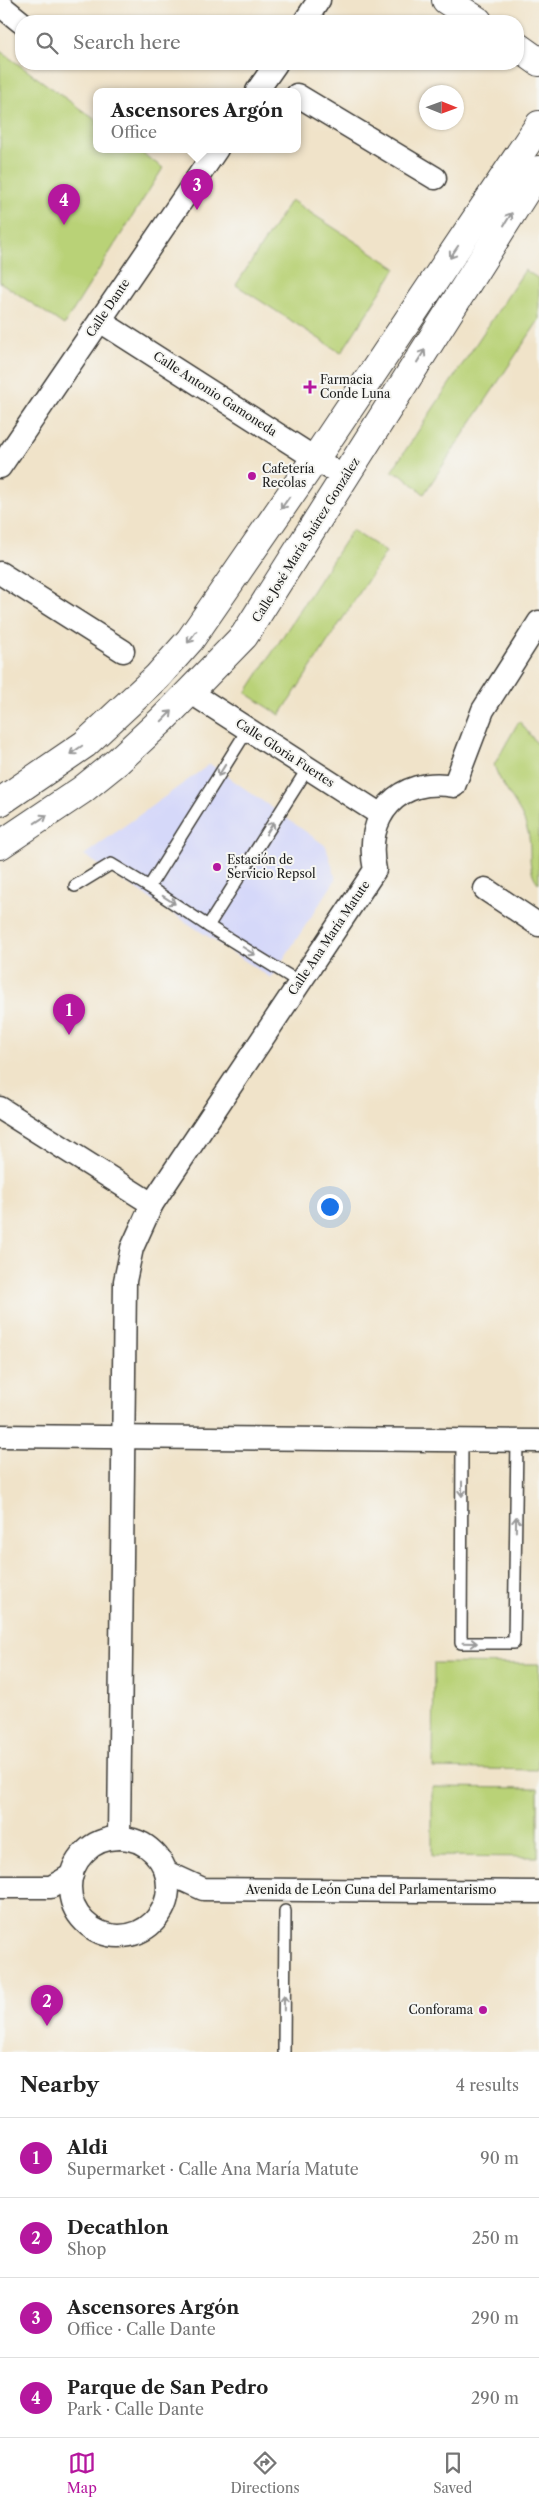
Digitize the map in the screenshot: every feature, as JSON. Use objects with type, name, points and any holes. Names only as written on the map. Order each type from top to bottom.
[{"type":"main road","points":[[446,0],[469,15]]},
{"type":"main road","points":[[524,51],[539,62]]},
{"type":"main road","points":[[284,574],[284,539],[323,463],[539,125]]},
{"type":"main road","name":"Calle José María Suárez González","points":[[0,845],[75,795],[118,762],[244,636],[539,170]]},
{"type":"main road","points":[[0,802],[86,744],[157,677],[190,640],[323,463],[373,403],[403,385]]},
{"type":"street","points":[[308,15],[319,0]]},
{"type":"street","points":[[0,5],[15,17]]},
{"type":"street","points":[[267,78],[285,88]]},
{"type":"street","points":[[301,98],[436,178]]},
{"type":"street","name":"Calle Dante","points":[[0,467],[214,153]]},
{"type":"street","name":"Calle Antonio Gamoneda","points":[[100,321],[323,463]]},
{"type":"street","points":[[0,573],[123,651]]},
{"type":"street","name":"Calle Ana María Matute","points":[[119,1838],[125,1281],[132,1248],[152,1204],[375,870],[372,854],[373,835],[381,814],[391,801],[408,790],[424,785],[454,786],[483,710],[539,622]]},
{"type":"street","name":"Calle Gloria Fuertes","points":[[190,692],[381,814]]},
{"type":"street","points":[[485,889],[539,925]]},
{"type":"street","points":[[0,1108],[152,1204]]},
{"type":"street","points":[[0,1436],[539,1441]]},
{"type":"street","points":[[119,1838],[132,1839],[146,1846],[159,1857],[166,1872],[169,1888],[166,1904],[157,1919],[145,1929],[120,1937],[100,1933],[88,1926],[78,1915],[64,1886],[78,1860],[88,1848],[101,1841],[119,1838]]},
{"type":"street","name":"Avenida de León Cuna del Parlamentarismo","points":[[166,1872],[202,1889]]},
{"type":"street","points":[[0,1887],[64,1886]]},
{"type":"street","name":"Avenida de León Cuna del Parlamentarismo","points":[[166,1904],[202,1889],[539,1892]]},
{"type":"lane","points":[[148,887],[248,728]]},
{"type":"lane","points":[[208,926],[308,768]]},
{"type":"lane","points":[[75,886],[112,864],[299,982]]},
{"type":"lane","points":[[462,1440],[461,1643],[514,1643],[517,1441]]},
{"type":"lane","points":[[284,2052],[285,1911]]},
{"type":"shaded area","name":"Estación de Servicio Repsol","points":[[210,764],[326,846],[336,879],[271,978],[84,855]]},
{"type":"green space","points":[[0,51],[15,62],[15,70],[26,70],[93,118],[93,153],[142,153],[163,168],[64,325],[0,282]]},
{"type":"green space","points":[[291,200],[396,268],[341,353],[236,285]]},
{"type":"green space","points":[[525,270],[539,279],[539,320],[424,494],[401,474],[391,472]]},
{"type":"green space","points":[[352,530],[386,552],[280,715],[246,693]]},
{"type":"green space","points":[[519,721],[539,746],[539,884],[532,872],[529,839],[525,822],[497,774],[494,765]]},
{"type":"green space","points":[[434,1663],[539,1664],[538,1770],[433,1768]]},
{"type":"green space","points":[[432,1787],[538,1788],[538,1857],[432,1856]]},
{"type":"place","name":"Ascensores Argón","points":[[197,210]]},
{"type":"place","name":"Parque de San Pedro","points":[[64,225]]},
{"type":"place","name":"Farmacia Conde Luna","points":[[310,387]]},
{"type":"place","name":"Cafetería Recolas","points":[[252,476]]},
{"type":"place","name":"Estación de Servicio Repsol","points":[[217,867]]},
{"type":"place","name":"Aldi","points":[[69,1035]]},
{"type":"place","name":"Conforama","points":[[483,2010]]},
{"type":"place","name":"Decathlon","points":[[47,2026]]}]
